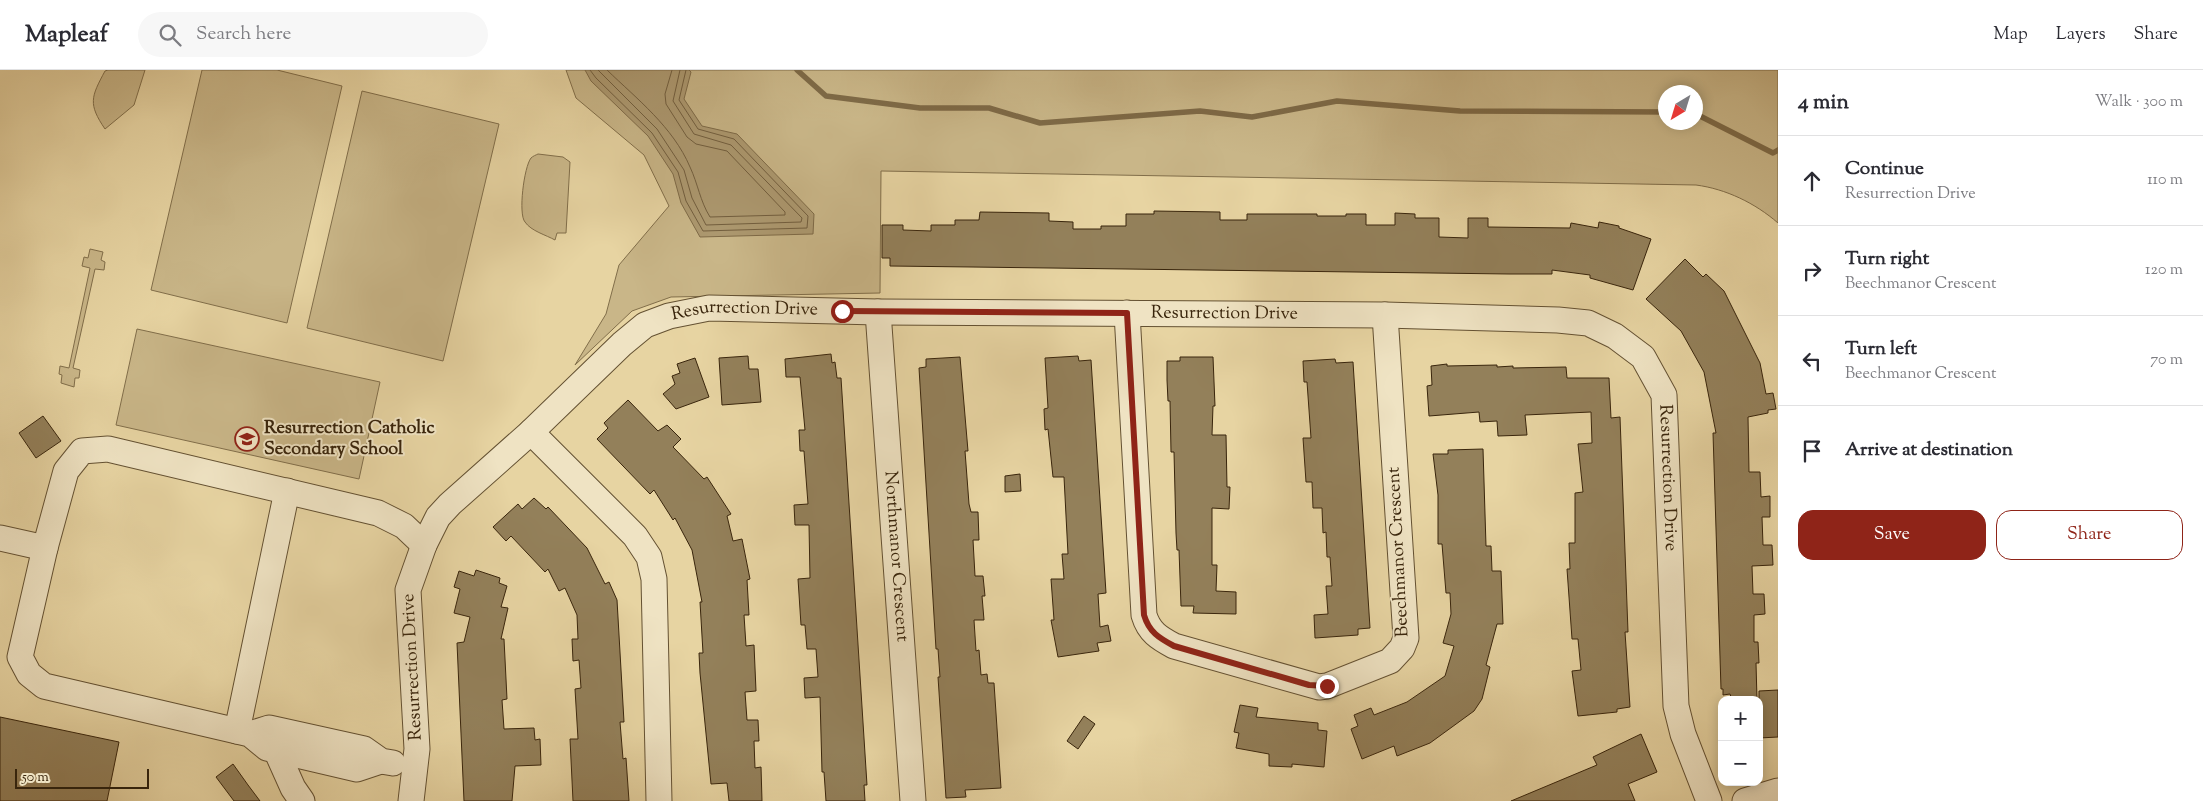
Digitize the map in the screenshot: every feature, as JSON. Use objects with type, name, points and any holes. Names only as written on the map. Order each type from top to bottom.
[{"type":"street","name":"Resurrection Drive","points":[[411,801],[416,765],[408,590],[424,545],[438,517],[450,504],[531,432],[622,344],[646,325],[669,316],[709,308],[878,312],[1385,315],[1558,320],[1588,323],[1615,336],[1643,357],[1664,395],[1676,706],[1682,734],[1709,801]]},
{"type":"street","name":"Northmanor Crescent","points":[[878,312],[913,801]]},
{"type":"street","name":"Beechmanor Crescent","points":[[1127,313],[1144,615],[1148,627],[1160,638],[1174,646],[1318,687],[1327,686],[1390,661],[1402,648],[1406,638],[1385,315]]},
{"type":"street","points":[[531,432],[635,536],[648,557],[654,579],[659,801]]},
{"type":"street","points":[[416,765],[381,761],[357,769],[268,748],[244,732],[44,686],[29,674],[20,657],[45,548],[66,471],[82,451],[108,449],[378,513],[404,526],[424,545]]},
{"type":"street","points":[[244,732],[287,492]]},
{"type":"street","points":[[0,538],[45,548]]},
{"type":"street","points":[[244,732],[269,728],[364,749],[381,761]]},
{"type":"street","points":[[276,750],[293,788],[302,801]]},
{"type":"street","points":[[1745,801],[1778,791]]},
{"type":"shaded area","points":[[145,70],[134,105],[105,129],[96,113],[93,100],[100,80],[105,71]]},
{"type":"shaded area","points":[[202,70],[277,70],[342,86],[287,323],[151,290]]},
{"type":"shaded area","points":[[566,70],[1778,70],[1778,223],[1760,209],[1740,198],[1696,185],[881,171],[880,293],[671,297],[632,311],[575,365],[606,314],[619,265],[669,206],[644,155],[576,98]]},
{"type":"shaded area","points":[[362,91],[499,124],[443,361],[307,328]]},
{"type":"shaded area","points":[[538,154],[563,157],[570,162],[566,233],[557,233],[555,240],[531,228],[523,217],[522,201],[526,171],[531,158]]},
{"type":"shaded area","points":[[90,249],[103,252],[101,260],[105,262],[104,270],[95,269],[73,368],[80,370],[79,378],[75,378],[74,387],[61,383],[62,375],[59,374],[60,366],[69,368],[90,268],[82,266],[84,257],[88,258]]},
{"type":"shaded area","points":[[137,329],[380,382],[359,479],[116,425]]},
{"type":"water","points":[[585,70],[689,70],[691,72],[684,99],[702,126],[737,134],[814,214],[813,234],[700,237],[681,203],[673,174],[648,136],[591,81]]},
{"type":"building","points":[[1154,211],[1220,212],[1220,220],[1247,220],[1247,214],[1346,216],[1346,214],[1366,214],[1366,225],[1395,225],[1395,213],[1415,214],[1415,218],[1439,218],[1439,237],[1468,238],[1468,218],[1488,218],[1488,227],[1570,228],[1571,223],[1598,228],[1599,222],[1619,226],[1619,228],[1651,239],[1633,290],[1590,278],[1590,275],[1552,270],[1552,274],[1509,274],[890,266],[890,258],[882,258],[882,225],[903,225],[903,230],[931,231],[931,225],[955,225],[955,220],[979,220],[980,212],[1049,213],[1049,221],[1073,222],[1073,229],[1101,229],[1101,226],[1126,226],[1126,214],[1154,214]]},
{"type":"building","points":[[1685,259],[1703,277],[1706,274],[1724,291],[1760,363],[1766,394],[1773,393],[1776,409],[1768,410],[1768,413],[1748,417],[1749,472],[1760,472],[1761,497],[1770,496],[1770,517],[1762,517],[1763,545],[1772,545],[1773,565],[1752,566],[1753,594],[1764,594],[1765,614],[1754,615],[1754,642],[1758,642],[1759,663],[1756,663],[1757,696],[1723,695],[1723,689],[1721,689],[1713,433],[1716,433],[1704,372],[1681,331],[1646,299]]},
{"type":"building","points":[[831,354],[832,363],[835,362],[837,378],[841,378],[867,785],[864,785],[865,801],[826,801],[824,772],[822,772],[820,697],[805,698],[804,678],[818,677],[816,649],[807,649],[805,625],[801,625],[798,579],[810,578],[809,525],[795,525],[794,505],[808,504],[804,451],[800,451],[799,430],[805,430],[800,377],[786,377],[785,359]]},
{"type":"building","points":[[748,356],[749,369],[758,369],[761,402],[722,405],[719,358]]},
{"type":"building","points":[[1078,356],[1079,361],[1091,360],[1106,593],[1098,594],[1100,627],[1108,625],[1111,641],[1097,643],[1099,651],[1058,657],[1051,620],[1054,620],[1051,579],[1064,579],[1062,554],[1068,554],[1064,477],[1053,477],[1048,429],[1045,430],[1044,409],[1048,408],[1045,358]]},
{"type":"building","points":[[960,357],[968,451],[965,451],[969,504],[971,512],[978,512],[979,540],[973,540],[975,576],[983,576],[985,596],[982,596],[984,620],[974,620],[976,651],[979,650],[981,675],[987,674],[988,683],[994,683],[1001,788],[965,790],[966,797],[946,798],[938,677],[940,677],[938,649],[936,649],[919,368],[926,367],[926,359]]},
{"type":"building","points":[[1180,357],[1213,357],[1215,406],[1213,406],[1212,435],[1226,435],[1227,487],[1230,487],[1229,509],[1212,508],[1212,565],[1217,565],[1216,591],[1236,592],[1236,614],[1193,613],[1194,606],[1181,606],[1179,550],[1177,550],[1176,533],[1174,452],[1171,452],[1170,401],[1168,401],[1167,380],[1167,361],[1180,361]]},
{"type":"building","points":[[695,358],[709,397],[676,409],[663,394],[675,384],[672,376],[680,373],[677,364]]},
{"type":"building","points":[[1335,359],[1336,363],[1353,362],[1370,628],[1358,629],[1358,635],[1315,638],[1314,615],[1328,614],[1326,586],[1332,586],[1330,557],[1327,557],[1326,532],[1323,533],[1322,508],[1313,508],[1312,482],[1306,482],[1303,438],[1311,438],[1307,382],[1304,382],[1303,361]]},
{"type":"building","points":[[1447,364],[1447,366],[1497,365],[1497,367],[1513,366],[1513,368],[1566,367],[1567,378],[1609,378],[1611,418],[1620,417],[1628,632],[1625,632],[1630,707],[1617,709],[1617,712],[1578,716],[1572,671],[1581,670],[1578,639],[1572,639],[1567,569],[1570,569],[1569,543],[1575,543],[1575,493],[1583,492],[1578,444],[1592,443],[1591,412],[1525,415],[1527,435],[1498,436],[1497,421],[1480,422],[1479,412],[1429,416],[1427,386],[1432,385],[1431,366]]},
{"type":"building","points":[[628,400],[658,431],[667,425],[681,439],[673,447],[704,479],[707,477],[731,514],[727,516],[733,541],[742,539],[750,579],[747,580],[749,615],[744,615],[746,646],[754,645],[756,691],[745,692],[747,720],[758,720],[759,741],[754,741],[755,768],[761,767],[762,801],[729,801],[727,783],[711,784],[699,653],[703,653],[700,602],[702,602],[692,550],[675,518],[673,520],[654,490],[650,494],[597,439],[608,428],[604,423]]},
{"type":"building","points":[[43,416],[61,441],[36,458],[19,433]]},
{"type":"building","points":[[1483,449],[1486,546],[1491,546],[1492,571],[1501,571],[1503,624],[1497,624],[1486,665],[1490,667],[1482,699],[1474,711],[1430,743],[1397,756],[1394,746],[1362,759],[1351,729],[1358,726],[1354,715],[1371,708],[1374,715],[1407,702],[1445,676],[1454,646],[1443,643],[1451,614],[1450,593],[1446,593],[1442,544],[1438,544],[1438,495],[1433,454],[1448,454],[1448,450]]},
{"type":"building","points":[[1020,474],[1021,491],[1005,492],[1005,476]]},
{"type":"building","points":[[534,498],[546,509],[548,507],[587,548],[605,584],[609,582],[617,600],[624,722],[620,722],[623,759],[626,758],[629,801],[573,801],[570,739],[578,739],[575,689],[581,688],[579,660],[573,661],[572,639],[578,639],[577,615],[565,588],[559,591],[548,569],[545,572],[511,536],[506,541],[493,527],[518,504],[522,509]]},
{"type":"building","points":[[476,570],[500,578],[499,583],[507,586],[501,607],[508,608],[501,639],[504,639],[507,699],[502,700],[504,729],[534,728],[535,740],[540,739],[541,765],[515,766],[512,801],[464,801],[457,643],[464,642],[470,617],[454,613],[460,589],[454,587],[459,571],[474,576]]},
{"type":"building","points":[[1778,690],[1778,737],[1763,738],[1763,696],[1759,696],[1759,691]]},
{"type":"building","points":[[1240,705],[1258,708],[1256,717],[1318,723],[1318,730],[1327,731],[1324,767],[1292,764],[1292,767],[1269,766],[1269,754],[1236,748],[1239,733],[1234,732]]},
{"type":"building","points":[[1084,716],[1095,724],[1078,749],[1067,741]]},
{"type":"building","points":[[0,717],[119,742],[107,801],[0,801]]},
{"type":"building","points":[[1641,734],[1657,772],[1628,784],[1635,801],[1511,801],[1597,765],[1593,757]]},
{"type":"building","points":[[233,764],[260,801],[234,801],[216,777]]},
{"type":"waterway","points":[[797,70],[826,96],[920,108],[989,108],[1040,123],[1200,111],[1252,117],[1337,101],[1460,111],[1658,112]]},
{"type":"waterway","points":[[1703,118],[1773,153],[1778,150]]},
{"type":"place","name":"Resurrection Catholic Secondary School","points":[[247,439]]},
{"type":"route","points":[[842,311],[1127,313],[1144,615],[1148,627],[1160,638],[1174,646],[1309,685],[1327,686]]}]
